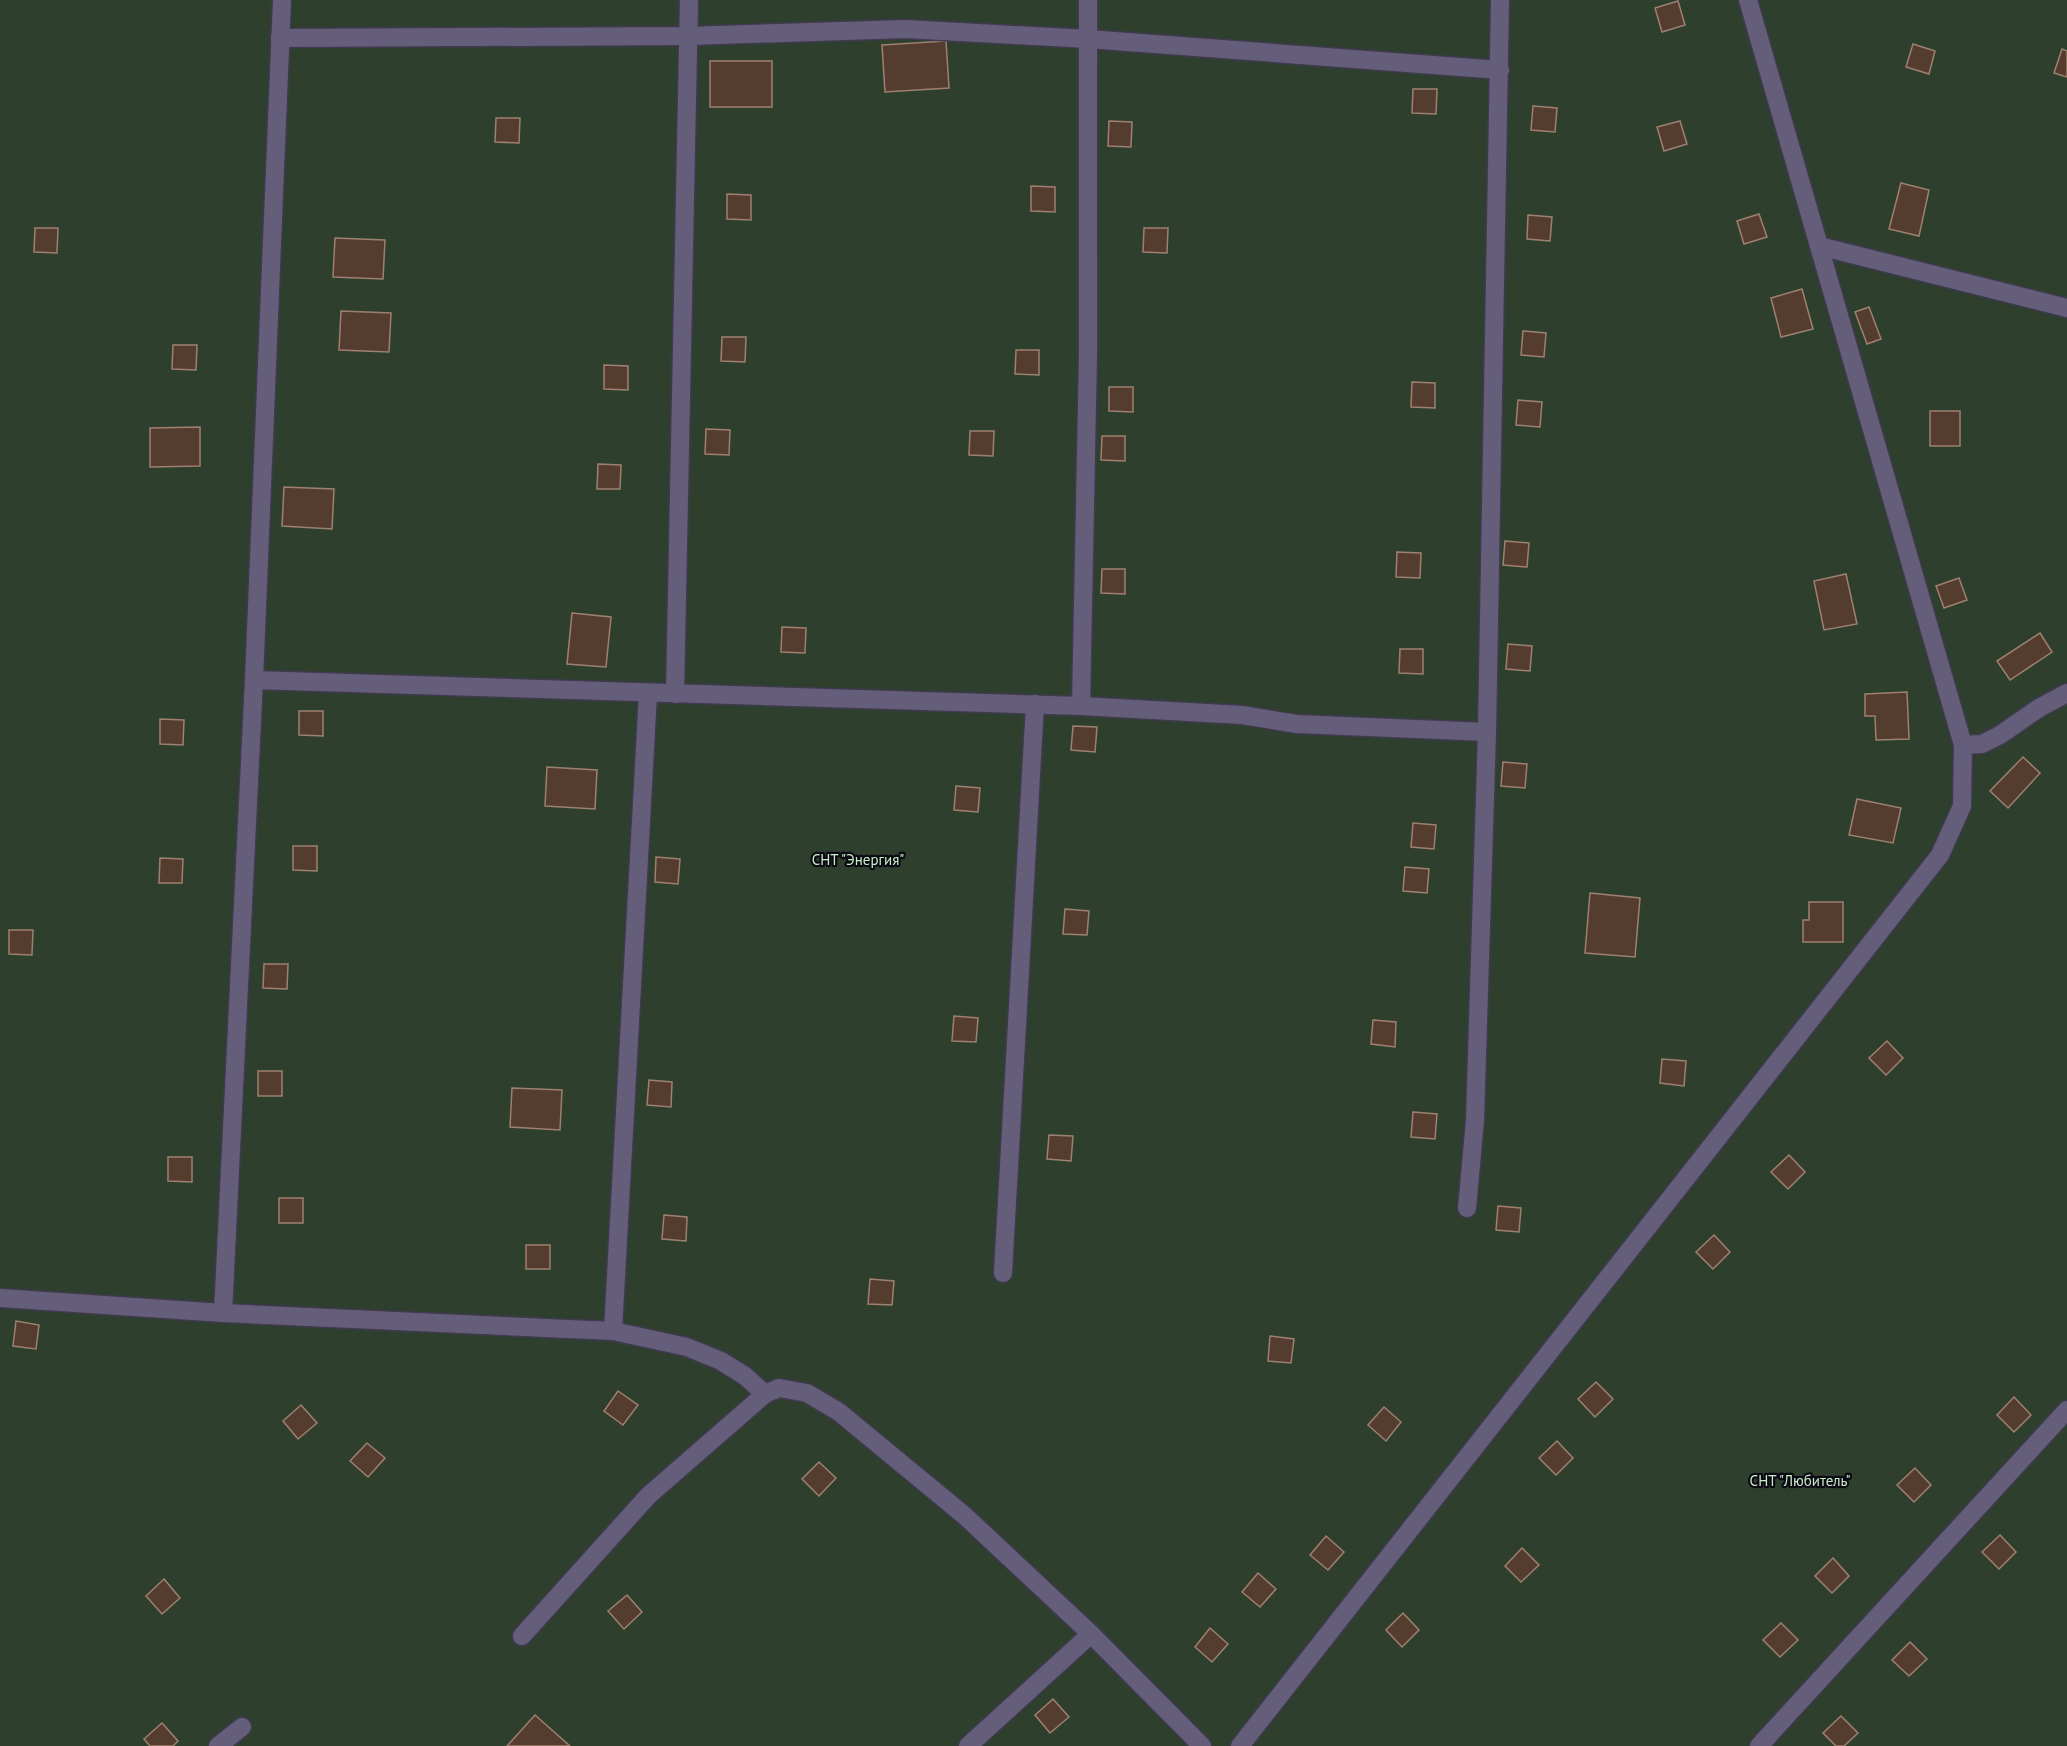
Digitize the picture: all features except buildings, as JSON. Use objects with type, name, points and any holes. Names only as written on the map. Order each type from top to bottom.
[{"type":"lane","points":[[223,1313],[254,680],[282,0]]},
{"type":"lane","points":[[675,693],[689,0]]},
{"type":"lane","points":[[1081,706],[1088,354],[1088,0]]},
{"type":"lane","points":[[1467,1208],[1475,1120],[1487,732],[1500,0]]},
{"type":"lane","points":[[1240,1746],[1940,855],[1962,806],[1963,746],[1748,0]]},
{"type":"lane","points":[[280,38],[688,36],[906,28],[1088,39],[1500,70]]},
{"type":"lane","points":[[1819,246],[2067,308]]},
{"type":"lane","points":[[254,680],[1035,704],[1242,715],[1297,724],[1487,732]]},
{"type":"lane","points":[[613,1331],[648,693]]},
{"type":"lane","points":[[1963,746],[1982,744],[2000,735],[2039,708],[2067,693]]},
{"type":"lane","points":[[1003,1272],[1035,704]]},
{"type":"lane","points":[[0,1298],[223,1313],[613,1331],[687,1347],[721,1361],[745,1376],[765,1394]]},
{"type":"lane","points":[[522,1636],[648,1496],[765,1394],[779,1388],[807,1393],[838,1412],[965,1516],[1091,1634],[1202,1746]]},
{"type":"lane","points":[[1759,1746],[2067,1410]]},
{"type":"lane","points":[[968,1746],[1091,1634]]},
{"type":"lane","points":[[218,1746],[242,1726]]},
{"type":"green space","name":"СНТ \"Энергия\"","points":[[0,0],[2067,0],[2067,1746],[0,1746]]},
{"type":"park label","name":"СНТ \"Любитель\"","points":[[1800,1480]]}]
